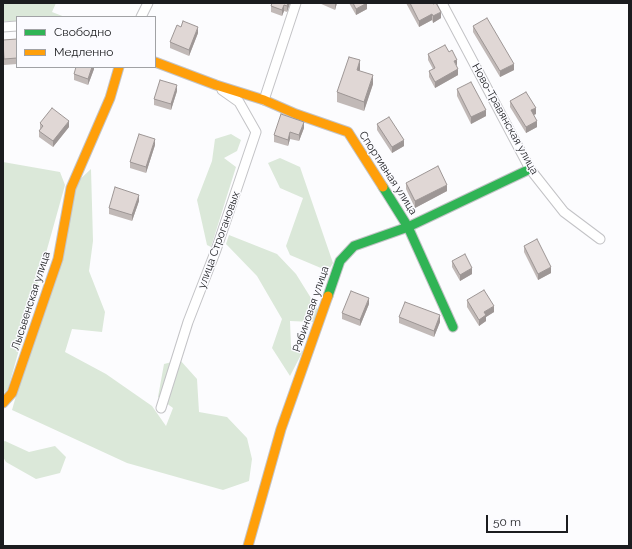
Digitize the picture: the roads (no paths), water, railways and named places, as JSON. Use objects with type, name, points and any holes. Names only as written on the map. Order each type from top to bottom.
[{"type":"street","points":[[142,16],[148,3]]},
{"type":"street","points":[[264,100],[296,3]]},
{"type":"street","name":"Ново-Травянская улица","points":[[442,3],[530,169],[564,212],[600,239]]},
{"type":"street","points":[[3,27],[16,26]]},
{"type":"street","name":"Спортивная улица","points":[[156,62],[216,85],[264,100],[296,114],[348,132],[408,227],[453,327]]},
{"type":"street","name":"Лысьвенская улица","points":[[3,403],[12,392],[58,259],[71,188],[110,98],[119,68]]},
{"type":"street","name":"улица Строгановых","points":[[161,408],[188,322],[216,250],[256,132],[239,102],[216,85]]},
{"type":"street","name":"Рябиновая улица","points":[[248,546],[281,429],[340,261],[354,246],[408,227],[530,169]]}]
